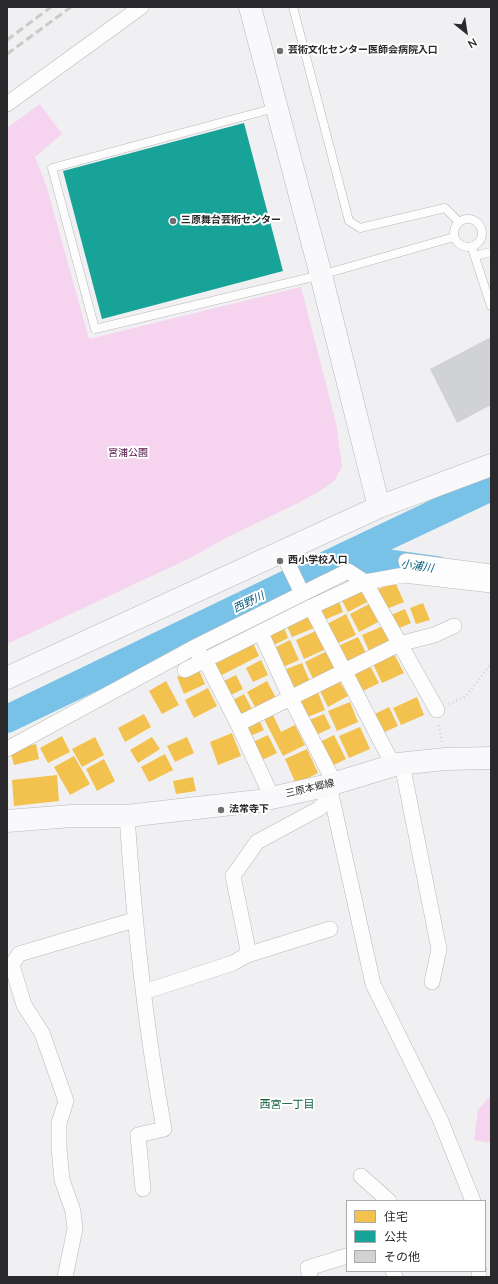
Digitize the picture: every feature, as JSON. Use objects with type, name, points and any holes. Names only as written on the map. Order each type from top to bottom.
[{"type":"street","points":[[7,104],[141,7]]},
{"type":"street","points":[[250,7],[321,275],[379,507]]},
{"type":"street","points":[[7,678],[379,507],[491,465]]},
{"type":"street","points":[[286,560],[302,594]]},
{"type":"street","points":[[406,561],[491,572]]},
{"type":"street","points":[[7,749],[193,648],[348,571],[365,582],[437,710]]},
{"type":"street","points":[[185,670],[311,607],[365,582],[404,575],[491,585]]},
{"type":"street","points":[[311,607],[389,757],[403,769],[439,949],[432,982]]},
{"type":"street","points":[[238,724],[343,670],[399,644],[434,635],[454,626]]},
{"type":"street","points":[[247,955],[247,945],[233,876],[257,842],[320,808],[325,802],[331,776],[291,698],[261,633]]},
{"type":"street","points":[[193,648],[205,660],[238,724],[272,797]]},
{"type":"street","name":"三原本郷線","points":[[7,821],[72,816],[127,816],[272,797],[329,785],[398,764],[445,759],[491,758]]},
{"type":"street","points":[[329,785],[373,984],[440,1119],[473,1200]]},
{"type":"street","points":[[127,816],[134,920],[157,1090],[164,1129],[138,1135],[143,1189]]},
{"type":"street","points":[[65,1277],[75,1228],[73,1211],[62,1180],[59,1148],[59,1123],[66,1101],[42,1033],[24,1005],[12,964],[19,954],[134,920]]},
{"type":"street","points":[[144,992],[233,963],[247,955],[330,929]]},
{"type":"street","points":[[361,1176],[387,1200]]},
{"type":"street","points":[[310,1277],[308,1268],[346,1256]]},
{"type":"lane","points":[[293,7],[349,221],[360,228],[445,208],[459,222]]},
{"type":"lane","points":[[277,108],[52,168],[95,328],[321,275],[454,237]]},
{"type":"lane","points":[[465,220],[476,221],[482,230],[481,241],[472,248],[461,246],[454,237],[455,226],[459,222],[465,220]]},
{"type":"lane","points":[[472,248],[491,306]]},
{"type":"lane","points":[[474,256],[491,252]]},
{"type":"path","points":[[238,591],[251,619]]},
{"type":"path","points":[[445,759],[437,710],[464,697],[491,664]]},
{"type":"green space","name":"宮浦公園","points":[[40,104],[62,134],[35,157],[47,188],[89,339],[301,287],[336,423],[342,466],[335,480],[323,489],[300,502],[226,538],[190,558],[7,644],[7,128]]},
{"type":"green space","points":[[491,1095],[491,1143],[474,1140],[478,1110]]},
{"type":"building: 住宅","points":[[395,582],[404,602],[384,610],[376,590]]},
{"type":"building: 住宅","points":[[361,586],[369,601],[348,612],[340,597]]},
{"type":"building: 住宅","points":[[338,599],[343,612],[324,620],[318,606]]},
{"type":"building: 住宅","points":[[423,603],[430,620],[416,624],[410,608]]},
{"type":"building: 住宅","points":[[369,604],[378,622],[359,632],[350,614]]},
{"type":"building: 住宅","points":[[405,609],[411,623],[395,630],[389,616]]},
{"type":"building: 住宅","points":[[308,614],[314,628],[292,637],[286,624]]},
{"type":"building: 住宅","points":[[346,614],[356,635],[334,645],[325,625]]},
{"type":"building: 住宅","points":[[283,625],[288,638],[274,645],[268,632]]},
{"type":"building: 住宅","points":[[383,626],[390,642],[369,651],[362,635]]},
{"type":"building: 住宅","points":[[318,630],[326,649],[304,659],[296,640]]},
{"type":"building: 住宅","points":[[358,637],[367,655],[345,666],[336,647]]},
{"type":"building: 住宅","points":[[290,640],[299,660],[283,667],[274,648]]},
{"type":"building: 住宅","points":[[252,641],[259,656],[218,677],[210,662]]},
{"type":"building: 住宅","points":[[329,650],[338,669],[314,681],[305,662]]},
{"type":"building: 住宅","points":[[394,654],[404,673],[382,683],[373,664]]},
{"type":"building: 住宅","points":[[261,660],[268,675],[253,682],[246,668]]},
{"type":"building: 住宅","points":[[302,663],[311,684],[293,692],[284,670]]},
{"type":"building: 住宅","points":[[369,664],[379,683],[359,693],[349,674]]},
{"type":"building: 住宅","points":[[198,668],[205,684],[184,694],[177,677]]},
{"type":"building: 住宅","points":[[236,675],[243,689],[227,697],[220,683]]},
{"type":"building: 住宅","points":[[339,680],[348,696],[328,707],[320,691]]},
{"type":"building: 住宅","points":[[166,681],[179,705],[162,714],[149,691]]},
{"type":"building: 住宅","points":[[267,681],[276,698],[256,709],[247,692]]},
{"type":"building: 住宅","points":[[208,688],[217,706],[194,718],[185,700]]},
{"type":"building: 住宅","points":[[317,690],[325,710],[303,719],[295,700]]},
{"type":"building: 住宅","points":[[244,694],[253,711],[240,718],[231,701]]},
{"type":"building: 住宅","points":[[417,697],[424,715],[401,725],[393,708]]},
{"type":"building: 住宅","points":[[350,702],[358,722],[337,731],[328,711]]},
{"type":"building: 住宅","points":[[389,707],[398,726],[380,734],[371,716]]},
{"type":"building: 住宅","points":[[144,714],[151,727],[125,742],[118,728]]},
{"type":"building: 住宅","points":[[324,714],[331,728],[314,736],[307,721]]},
{"type":"building: 住宅","points":[[273,715],[281,732],[295,725],[305,745],[283,756],[264,719]]},
{"type":"building: 住宅","points":[[259,720],[264,730],[248,737],[244,727]]},
{"type":"building: 住宅","points":[[360,727],[370,749],[349,758],[339,736]]},
{"type":"building: 住宅","points":[[232,733],[241,756],[218,765],[210,742]]},
{"type":"building: 住宅","points":[[268,735],[277,753],[260,761],[251,743]]},
{"type":"building: 住宅","points":[[334,735],[346,759],[330,767],[318,743]]},
{"type":"building: 住宅","points":[[62,736],[70,752],[48,763],[40,748]]},
{"type":"building: 住宅","points":[[95,737],[104,755],[82,767],[72,749]]},
{"type":"building: 住宅","points":[[152,737],[160,749],[138,763],[130,750]]},
{"type":"building: 住宅","points":[[187,737],[194,753],[175,762],[167,746]]},
{"type":"building: 住宅","points":[[36,744],[39,759],[14,765],[10,750]]},
{"type":"building: 住宅","points":[[307,749],[318,773],[296,784],[285,759]]},
{"type":"building: 住宅","points":[[165,754],[173,770],[149,782],[141,767]]},
{"type":"building: 住宅","points":[[74,756],[90,784],[70,795],[54,767]]},
{"type":"building: 住宅","points":[[104,759],[115,781],[97,791],[86,769]]},
{"type":"building: 住宅","points":[[57,775],[59,801],[14,806],[12,780]]},
{"type":"building: 住宅","points":[[193,777],[196,791],[176,794],[173,781]]},
{"type":"building: 公共","name":"三原舞台芸術センター","points":[[244,123],[283,271],[102,319],[63,171]]},
{"type":"building: その他","points":[[491,337],[491,405],[457,423],[430,369]]},
{"type":"waterway","name":"西野川","points":[[7,719],[491,487]]},
{"type":"waterway","name":"小浦川","points":[[343,557],[437,570]]},
{"type":"railway","points":[[7,40],[51,7]]},
{"type":"railway","points":[[7,54],[71,7]]},
{"type":"place","name":"芸術文化センター医師会病院入口","points":[[280,51]]},
{"type":"place","name":"三原舞台芸術センター","points":[[173,221]]},
{"type":"place","name":"西小学校入口","points":[[280,561]]},
{"type":"place","name":"法常寺下","points":[[221,810]]},
{"type":"district","name":"西宮一丁目","points":[[287,1105]]}]
